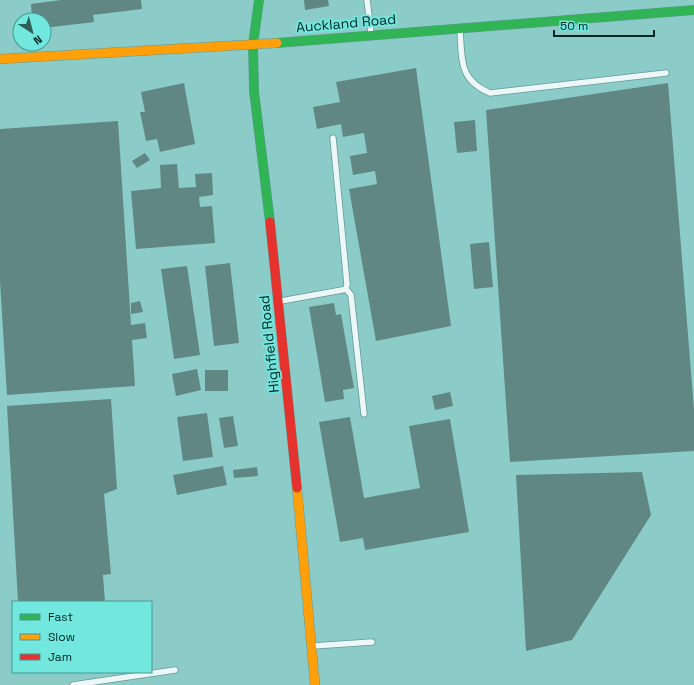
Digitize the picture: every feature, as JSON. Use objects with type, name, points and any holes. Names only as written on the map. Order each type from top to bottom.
[{"type":"street","name":"Highfield Road","points":[[259,0],[253,45],[254,92],[264,162],[315,685]]},
{"type":"street","name":"Auckland Road","points":[[0,59],[253,45],[694,10]]},
{"type":"lane","points":[[367,0],[371,35]]},
{"type":"lane","points":[[460,28],[462,63],[468,78],[478,88],[490,93],[666,73]]},
{"type":"lane","points":[[333,138],[348,280],[346,289],[350,295],[364,414]]},
{"type":"lane","points":[[278,302],[346,289]]},
{"type":"lane","points":[[312,646],[372,642]]},
{"type":"lane","points":[[73,685],[175,670]]},
{"type":"building","points":[[61,0],[141,0],[142,9],[93,15],[94,22],[52,27],[52,12],[32,12],[31,4]]},
{"type":"building","points":[[304,0],[328,0],[329,6],[305,10]]},
{"type":"building","points":[[416,68],[451,326],[376,341],[349,189],[377,184],[375,171],[353,175],[350,156],[367,153],[364,133],[343,137],[341,124],[317,129],[313,107],[340,102],[336,82]]},
{"type":"building","points":[[184,83],[195,144],[160,152],[157,139],[146,141],[140,112],[145,112],[141,92]]},
{"type":"building","points":[[668,83],[694,410],[694,451],[510,462],[486,110]]},
{"type":"building","points":[[475,120],[477,151],[457,153],[454,122]]},
{"type":"building","points":[[118,121],[131,325],[145,323],[147,338],[132,340],[135,386],[7,395],[0,281],[0,129]]},
{"type":"building","points":[[145,153],[150,160],[137,168],[132,161]]},
{"type":"building","points":[[177,164],[179,188],[196,187],[195,174],[212,173],[213,195],[199,197],[200,207],[212,206],[215,243],[136,249],[131,191],[161,188],[160,165]]},
{"type":"building","points":[[489,242],[493,287],[474,289],[470,244]]},
{"type":"building","points":[[230,263],[239,343],[214,346],[205,266]]},
{"type":"building","points":[[187,266],[200,355],[174,359],[161,269]]},
{"type":"building","points":[[140,301],[143,312],[131,314],[131,303]]},
{"type":"building","points":[[334,303],[336,315],[341,314],[354,388],[343,390],[344,399],[325,402],[309,307]]},
{"type":"building","points":[[197,369],[201,390],[176,396],[172,374]]},
{"type":"building","points":[[205,370],[228,370],[228,391],[205,391]]},
{"type":"building","points":[[450,392],[453,406],[435,410],[432,396]]},
{"type":"building","points":[[111,399],[117,489],[104,494],[111,574],[103,575],[105,601],[18,601],[7,406]]},
{"type":"building","points":[[207,413],[213,457],[183,461],[177,417]]},
{"type":"building","points":[[233,416],[238,446],[224,448],[219,418]]},
{"type":"building","points":[[350,417],[364,498],[420,488],[409,426],[450,419],[469,532],[365,550],[363,538],[340,542],[319,422]]},
{"type":"building","points":[[223,466],[227,485],[177,495],[173,475]]},
{"type":"building","points":[[257,467],[258,476],[234,478],[233,470]]},
{"type":"building","points":[[642,472],[651,515],[572,640],[526,651],[516,475]]},
{"type":"traffic: fast","points":[[259,0],[253,45],[254,91],[270,222]]},
{"type":"traffic: fast","points":[[277,43],[694,10]]},
{"type":"traffic: slow","points":[[0,59],[277,43]]},
{"type":"traffic: slow","points":[[297,488],[315,685]]},
{"type":"traffic: jam","points":[[270,222],[297,488]]}]
